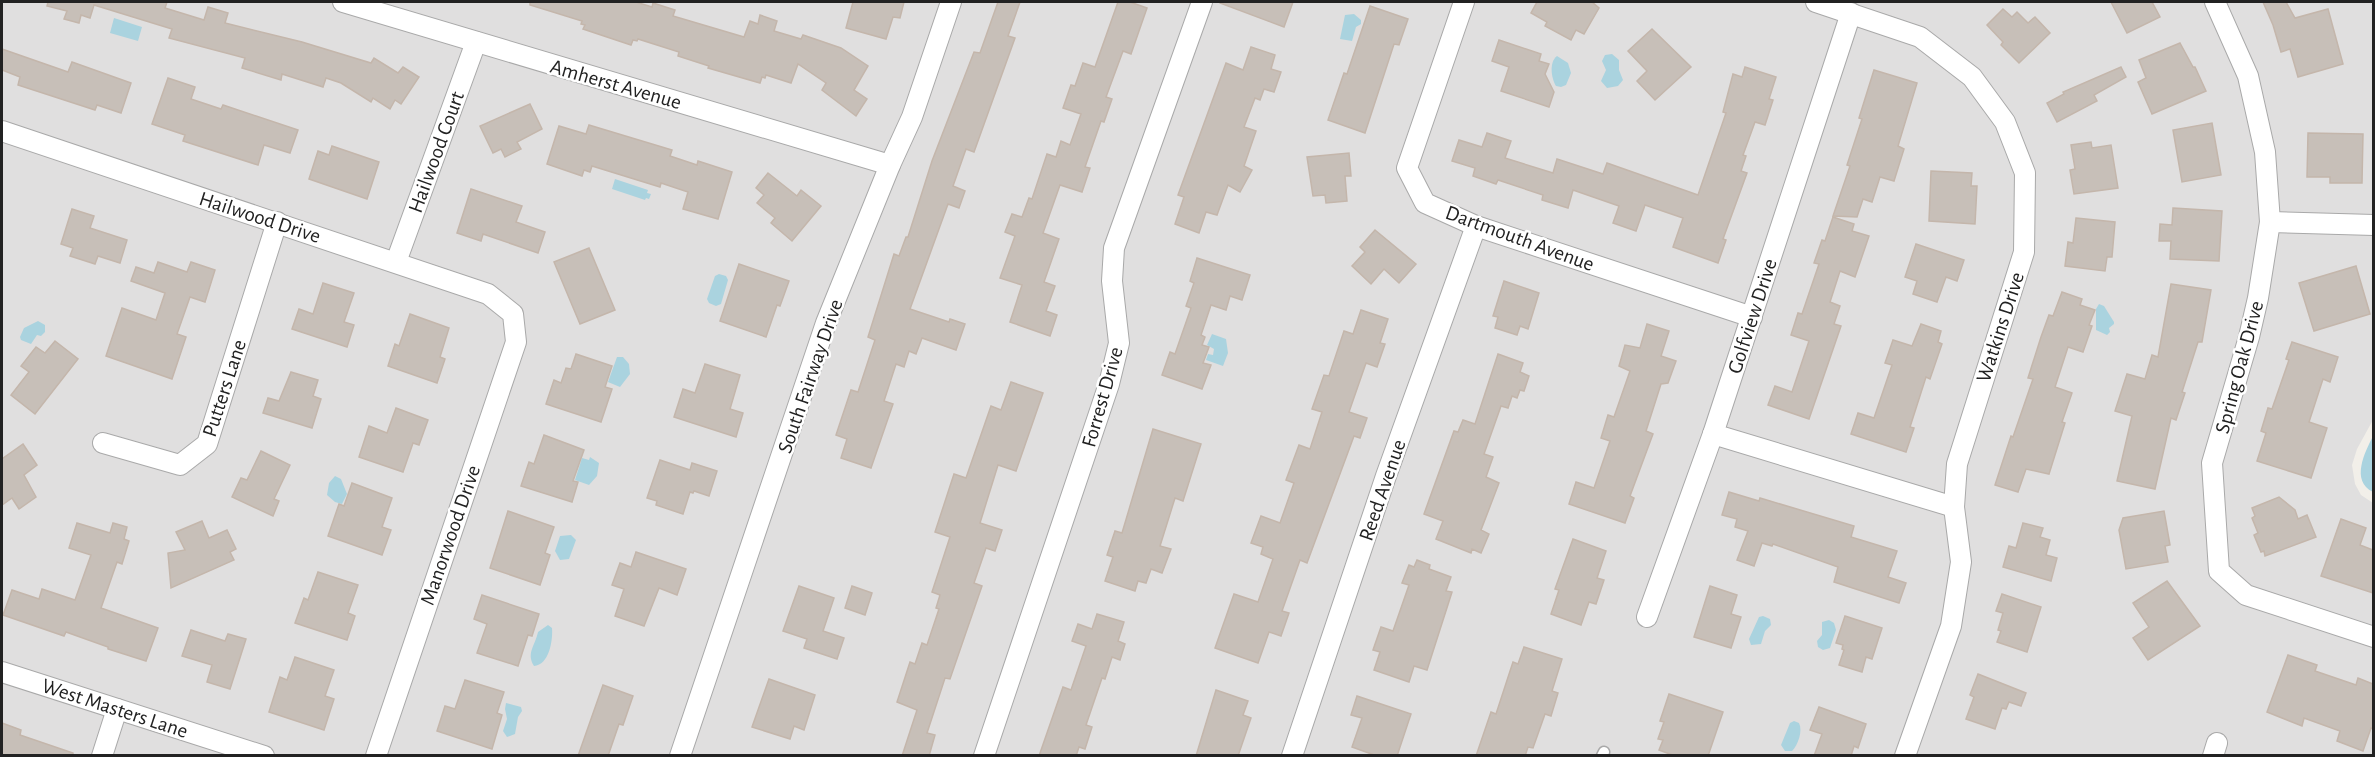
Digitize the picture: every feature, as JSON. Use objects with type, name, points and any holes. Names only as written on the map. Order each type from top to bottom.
[{"type":"street","name":"Amherst Avenue","points":[[343,2],[890,165]]},
{"type":"street","name":"South Fairway Drive","points":[[680,756],[826,323],[890,165],[912,117],[951,2]]},
{"type":"street","name":"Forrest Drive","points":[[984,756],[1109,384],[1119,342],[1112,281],[1114,248],[1202,2]]},
{"type":"street","name":"Dartmouth Avenue","points":[[1464,2],[1407,168],[1425,203],[1476,226],[1752,317]]},
{"type":"street","name":"Watkins Drive","points":[[1816,2],[1920,37],[1972,77],[2005,122],[2025,173],[2024,252],[1957,464],[1954,507],[1961,562],[1951,626],[1905,756]]},
{"type":"street","name":"Spring Oak Drive","points":[[2215,2],[2248,76],[2265,153],[2270,222],[2258,298],[2246,351],[2212,463],[2219,571],[2246,595],[2373,637]]},
{"type":"street","name":"Golfview Drive","points":[[1647,616],[1713,434],[1851,13]]},
{"type":"street","name":"Hailwood Court","points":[[396,262],[476,42]]},
{"type":"street","name":"Hailwood Drive","points":[[2,131],[488,294],[513,314]]},
{"type":"street","name":"Putters Lane","points":[[103,443],[180,465],[207,444],[277,222]]},
{"type":"street","points":[[2270,222],[2373,225]]},
{"type":"street","name":"Reed Avenue","points":[[1292,756],[1386,476],[1476,226]]},
{"type":"street","name":"Manorwood Drive","points":[[376,756],[516,342],[513,314]]},
{"type":"street","points":[[1713,434],[1954,507]]},
{"type":"street","name":"West Masters Lane","points":[[2,672],[264,756]]},
{"type":"street","points":[[102,756],[117,710]]},
{"type":"shaded area","points":[[2,2],[2370,2],[2374,7],[2374,418],[2357,449],[2352,465],[2355,484],[2361,495],[2373,503],[2373,755],[2,755]]},
{"type":"water","points":[[1354,14],[1361,20],[1361,24],[1356,27],[1352,41],[1340,39],[1345,15]]},
{"type":"water","points":[[114,18],[142,27],[138,41],[110,33]]},
{"type":"water","points":[[1612,54],[1619,60],[1619,70],[1623,80],[1618,86],[1607,88],[1601,81],[1606,70],[1602,61],[1605,55]]},
{"type":"water","points":[[1557,56],[1568,63],[1571,73],[1566,85],[1561,87],[1556,86],[1552,75],[1553,62]]},
{"type":"water","points":[[615,179],[648,190],[647,193],[651,194],[649,199],[645,200],[612,189]]},
{"type":"water","points":[[719,274],[726,276],[728,280],[721,304],[716,306],[709,303],[707,299],[715,276]]},
{"type":"water","points":[[2099,304],[2104,306],[2114,322],[2107,335],[2096,330],[2096,309]]},
{"type":"water","points":[[38,321],[45,325],[45,332],[41,336],[37,335],[31,344],[21,340],[24,328]]},
{"type":"water","points":[[1212,334],[1226,339],[1228,353],[1223,366],[1206,360],[1208,354],[1213,355],[1214,349],[1207,345]]},
{"type":"water","points":[[617,357],[623,357],[629,364],[630,374],[620,387],[608,382]]},
{"type":"water","points":[[2373,436],[2374,492],[2366,487],[2361,474],[2363,458]]},
{"type":"water","points":[[590,457],[599,463],[597,476],[589,485],[575,480],[582,458],[589,460]]},
{"type":"water","points":[[335,476],[341,479],[347,494],[342,504],[335,502],[327,495],[329,483]]},
{"type":"water","points":[[571,535],[576,540],[569,559],[560,560],[555,551],[560,536]]},
{"type":"water","points":[[1759,617],[1770,619],[1771,625],[1765,631],[1761,644],[1751,645],[1749,639]]},
{"type":"water","points":[[1829,620],[1834,623],[1836,630],[1830,648],[1823,650],[1818,647],[1817,641],[1822,635],[1822,622]]},
{"type":"water","points":[[548,625],[552,628],[549,652],[539,665],[534,666],[531,657],[532,649],[538,632]]},
{"type":"water","points":[[506,703],[521,707],[522,711],[518,717],[515,734],[507,737],[503,731],[507,719]]},
{"type":"water","points":[[1794,721],[1800,726],[1799,738],[1792,751],[1785,751],[1781,745],[1790,723]]},
{"type":"building","points":[[48,2],[167,2],[165,8],[204,20],[208,7],[228,13],[225,23],[302,42],[371,63],[374,58],[398,73],[403,67],[419,77],[401,104],[395,100],[390,109],[373,98],[371,102],[341,83],[326,78],[323,87],[282,74],[281,80],[242,68],[245,58],[169,38],[172,29],[94,5],[90,18],[81,15],[79,23],[64,19],[67,11],[47,6]]},
{"type":"building","points":[[530,2],[636,2],[652,7],[653,3],[675,10],[673,16],[744,37],[750,21],[758,24],[760,15],[777,21],[774,31],[801,39],[803,35],[841,48],[868,66],[854,90],[867,99],[856,116],[822,90],[826,83],[798,64],[791,83],[766,75],[765,78],[762,77],[760,83],[708,68],[709,66],[678,56],[679,52],[638,39],[633,40],[631,45],[583,29],[585,25],[581,24],[582,21],[530,5]]},
{"type":"building","points":[[853,2],[904,2],[900,18],[893,17],[886,39],[846,28]]},
{"type":"building","points":[[998,2],[1020,2],[1008,36],[1015,38],[974,152],[966,149],[953,186],[965,191],[959,208],[948,204],[910,309],[949,322],[950,319],[965,324],[956,350],[922,338],[916,354],[909,351],[904,367],[896,364],[884,401],[893,404],[871,468],[841,458],[847,439],[836,435],[851,390],[858,392],[875,340],[868,337],[894,254],[899,256],[906,237],[908,237],[932,161],[974,52],[980,53]]},
{"type":"building","points":[[1118,2],[1130,2],[1147,8],[1131,54],[1123,51],[1106,97],[1112,99],[1104,122],[1101,121],[1085,167],[1090,168],[1082,192],[1060,185],[1043,233],[1059,239],[1044,282],[1055,286],[1046,311],[1057,315],[1050,336],[1010,322],[1022,285],[1000,278],[1015,236],[1005,232],[1012,214],[1022,217],[1029,198],[1032,199],[1047,154],[1056,157],[1061,141],[1070,145],[1081,114],[1063,108],[1071,85],[1075,86],[1083,63],[1095,67]]},
{"type":"building","points":[[1220,2],[1293,2],[1284,27]]},
{"type":"building","points":[[1537,2],[1592,2],[1599,8],[1584,34],[1576,30],[1571,40],[1545,26],[1547,22],[1531,13]]},
{"type":"building","points":[[2111,2],[2152,2],[2160,17],[2127,33]]},
{"type":"building","points":[[2263,2],[2286,2],[2295,18],[2328,9],[2343,64],[2298,77],[2290,49],[2281,52]]},
{"type":"building","points":[[1370,6],[1408,19],[1399,45],[1394,44],[1365,133],[1328,120],[1344,73],[1347,74]]},
{"type":"building","points":[[2003,9],[2012,17],[2017,12],[2028,23],[2035,17],[2050,33],[2019,63],[2001,45],[2003,42],[1987,25]]},
{"type":"building","points":[[1652,29],[1691,67],[1655,100],[1637,81],[1647,71],[1628,51]]},
{"type":"building","points":[[1499,40],[1541,54],[1539,61],[1549,64],[1545,74],[1554,92],[1549,107],[1501,91],[1509,67],[1492,61]]},
{"type":"building","points":[[2180,43],[2206,91],[2152,114],[2138,82],[2146,78],[2139,60]]},
{"type":"building","points":[[1251,47],[1275,55],[1271,69],[1281,72],[1274,92],[1264,89],[1260,100],[1255,98],[1244,127],[1256,131],[1244,166],[1252,170],[1240,192],[1228,185],[1217,215],[1206,212],[1199,233],[1175,224],[1184,197],[1178,195],[1226,63],[1243,70]]},
{"type":"building","points":[[2,49],[68,72],[72,62],[131,83],[121,113],[97,105],[95,110],[18,85],[20,77],[2,70]]},
{"type":"building","points":[[1745,67],[1776,77],[1769,99],[1773,100],[1765,125],[1755,122],[1743,155],[1746,156],[1741,171],[1747,173],[1723,239],[1726,240],[1718,263],[1673,247],[1683,218],[1645,205],[1636,231],[1613,223],[1619,206],[1573,190],[1568,208],[1542,200],[1543,195],[1498,180],[1496,184],[1473,176],[1475,168],[1452,161],[1459,140],[1482,147],[1487,133],[1511,141],[1505,158],[1553,173],[1557,159],[1603,174],[1607,163],[1698,195],[1726,113],[1723,112],[1733,74],[1742,77]]},
{"type":"building","points":[[2121,67],[2126,77],[2094,95],[2097,101],[2057,122],[2047,103],[2064,94],[2063,92]]},
{"type":"building","points":[[1874,70],[1917,83],[1898,146],[1904,149],[1894,181],[1880,177],[1872,202],[1863,199],[1857,217],[1833,216],[1850,166],[1847,165],[1862,119],[1859,118]]},
{"type":"building","points":[[168,78],[195,87],[191,99],[221,109],[223,105],[298,130],[290,153],[264,145],[258,165],[183,141],[185,135],[152,124]]},
{"type":"building","points":[[530,104],[542,129],[517,142],[521,149],[505,157],[501,149],[493,153],[480,126]]},
{"type":"building","points":[[2212,123],[2221,175],[2182,182],[2173,130]]},
{"type":"building","points":[[589,125],[672,150],[670,156],[697,165],[698,161],[732,172],[718,219],[683,209],[688,192],[661,183],[660,187],[592,166],[590,172],[584,170],[582,176],[547,164],[559,126],[586,134]]},
{"type":"building","points":[[2308,133],[2363,134],[2362,183],[2330,183],[2330,177],[2307,177]]},
{"type":"building","points":[[2091,142],[2092,148],[2111,145],[2118,188],[2074,194],[2070,170],[2075,169],[2071,145]]},
{"type":"building","points":[[332,146],[379,162],[367,199],[309,179],[318,151],[329,155]]},
{"type":"building","points":[[1349,153],[1351,176],[1345,176],[1347,201],[1326,203],[1325,195],[1313,196],[1307,157]]},
{"type":"building","points":[[1931,171],[1972,173],[1971,186],[1977,186],[1975,224],[1929,221]]},
{"type":"building","points":[[768,173],[797,196],[801,190],[821,206],[792,241],[771,223],[775,218],[757,203],[764,195],[756,188]]},
{"type":"building","points":[[471,189],[522,206],[516,222],[545,232],[538,253],[483,234],[481,241],[457,233]]},
{"type":"building","points":[[2173,208],[2222,211],[2219,261],[2170,259],[2171,241],[2159,241],[2160,224],[2172,225]]},
{"type":"building","points":[[72,209],[94,216],[90,228],[127,240],[120,263],[98,256],[95,264],[70,256],[73,248],[61,244]]},
{"type":"building","points":[[1833,217],[1854,224],[1852,231],[1869,236],[1855,277],[1840,271],[1830,302],[1840,306],[1834,324],[1841,326],[1809,419],[1768,405],[1775,386],[1792,392],[1809,341],[1791,335],[1798,313],[1802,314],[1819,264],[1814,263]]},
{"type":"building","points":[[2076,218],[2115,222],[2112,257],[2107,257],[2105,271],[2065,266],[2068,242],[2073,243]]},
{"type":"building","points":[[1375,230],[1416,264],[1399,283],[1384,269],[1371,284],[1352,266],[1365,252],[1360,247]]},
{"type":"building","points":[[1916,244],[1964,260],[1957,281],[1946,277],[1937,302],[1913,294],[1917,281],[1905,277]]},
{"type":"building","points":[[589,248],[615,310],[580,324],[554,262]]},
{"type":"building","points":[[1197,258],[1250,275],[1242,300],[1230,296],[1226,310],[1211,305],[1201,335],[1205,337],[1202,345],[1209,347],[1203,363],[1211,365],[1202,389],[1162,375],[1170,352],[1175,354],[1191,308],[1186,306],[1194,283],[1190,281]]},
{"type":"building","points":[[158,262],[187,272],[191,262],[215,270],[205,302],[190,297],[177,334],[186,337],[172,379],[106,356],[122,308],[156,320],[165,293],[131,281],[136,267],[154,273]]},
{"type":"building","points":[[739,264],[789,281],[780,306],[777,305],[766,337],[720,321]]},
{"type":"building","points":[[2356,266],[2370,314],[2314,331],[2299,283]]},
{"type":"building","points":[[1504,281],[1539,293],[1528,329],[1520,326],[1517,335],[1495,328],[1498,317],[1493,316]]},
{"type":"building","points":[[323,283],[354,293],[344,322],[354,325],[347,347],[292,329],[299,309],[313,314]]},
{"type":"building","points":[[2171,284],[2211,290],[2202,342],[2198,342],[2182,392],[2185,393],[2176,420],[2171,418],[2155,489],[2117,481],[2132,416],[2115,411],[2127,374],[2145,379],[2152,355],[2158,357]]},
{"type":"building","points":[[2062,292],[2082,299],[2080,305],[2095,310],[2089,325],[2092,326],[2083,352],[2068,347],[2055,387],[2072,393],[2049,474],[2026,469],[2018,492],[1995,485],[2033,379],[2028,378],[2041,337],[2049,315],[2053,316]]},
{"type":"building","points":[[1361,310],[1388,319],[1380,343],[1385,344],[1377,367],[1366,363],[1349,412],[1367,418],[1360,438],[1354,436],[1307,563],[1300,560],[1282,611],[1289,613],[1281,636],[1269,632],[1258,663],[1215,648],[1234,594],[1258,602],[1273,559],[1261,554],[1263,547],[1251,543],[1261,516],[1280,523],[1294,483],[1286,480],[1299,445],[1310,449],[1322,412],[1312,409],[1324,375],[1329,376],[1344,331],[1353,334]]},
{"type":"building","points":[[410,314],[449,328],[440,357],[445,359],[437,383],[388,366],[395,344],[399,346]]},
{"type":"building","points":[[1647,324],[1669,331],[1661,356],[1676,361],[1668,383],[1661,384],[1646,431],[1653,434],[1630,496],[1634,498],[1625,523],[1569,504],[1576,482],[1594,488],[1610,441],[1601,438],[1608,415],[1614,417],[1630,371],[1619,366],[1625,345],[1640,348]]},
{"type":"building","points":[[1921,324],[1941,331],[1938,342],[1942,344],[1930,379],[1926,377],[1910,427],[1914,428],[1906,452],[1851,434],[1858,413],[1874,418],[1892,365],[1885,363],[1893,340],[1912,346]]},
{"type":"building","points":[[55,341],[78,359],[35,414],[11,395],[29,372],[21,366],[36,347],[45,353]]},
{"type":"building","points":[[2292,342],[2338,357],[2330,382],[2323,379],[2309,422],[2327,428],[2311,478],[2257,461],[2266,433],[2261,431],[2268,408],[2272,409],[2289,360],[2286,359]]},
{"type":"building","points":[[576,354],[612,366],[605,387],[612,389],[601,422],[546,404],[554,380],[561,383],[566,368],[571,369]]},
{"type":"building","points":[[1498,354],[1523,363],[1520,372],[1529,376],[1524,391],[1520,390],[1517,398],[1512,396],[1508,408],[1501,406],[1484,454],[1493,457],[1486,477],[1499,483],[1481,530],[1489,534],[1481,553],[1472,549],[1471,553],[1436,539],[1443,521],[1424,514],[1454,431],[1458,432],[1463,420],[1475,424]]},
{"type":"building","points":[[705,364],[740,375],[730,409],[743,413],[736,437],[674,417],[683,389],[695,393]]},
{"type":"building","points":[[291,372],[318,380],[313,396],[321,399],[312,428],[263,413],[268,398],[279,401]]},
{"type":"building","points":[[1011,382],[1043,393],[1016,471],[998,465],[980,523],[1002,530],[995,551],[986,548],[974,583],[982,586],[950,679],[945,678],[927,733],[935,735],[929,756],[902,756],[917,710],[897,702],[910,662],[915,664],[922,643],[927,645],[939,609],[936,608],[940,595],[932,592],[950,537],[935,532],[954,474],[966,478],[991,406],[1001,410]]},
{"type":"building","points":[[396,408],[428,420],[419,445],[413,443],[403,472],[359,457],[369,426],[387,433]]},
{"type":"building","points":[[1153,429],[1201,444],[1183,501],[1175,498],[1160,546],[1171,549],[1162,573],[1151,569],[1146,583],[1138,581],[1135,591],[1105,581],[1113,557],[1107,555],[1115,531],[1122,533]]},
{"type":"building","points":[[544,435],[584,450],[573,481],[578,482],[572,502],[521,486],[529,462],[534,464]]},
{"type":"building","points":[[23,444],[37,465],[24,475],[36,497],[19,509],[12,498],[2,505],[2,459]]},
{"type":"building","points":[[261,451],[290,465],[274,499],[279,501],[273,516],[232,497],[241,478],[247,480]]},
{"type":"building","points":[[660,460],[690,470],[692,463],[717,471],[709,496],[694,491],[690,492],[683,514],[656,505],[657,501],[647,498]]},
{"type":"building","points":[[352,483],[392,498],[382,527],[391,530],[382,555],[328,536],[339,504],[344,506]]},
{"type":"building","points":[[1729,492],[1759,501],[1760,498],[1854,526],[1851,537],[1897,551],[1888,577],[1906,583],[1899,603],[1834,582],[1838,567],[1773,544],[1772,546],[1762,543],[1754,566],[1737,560],[1748,531],[1735,527],[1737,519],[1722,515]]},
{"type":"building","points":[[2279,497],[2295,510],[2298,519],[2307,515],[2316,537],[2265,556],[2254,535],[2258,533],[2252,518],[2255,516],[2252,508]]},
{"type":"building","points":[[508,511],[554,527],[545,553],[550,555],[540,585],[490,568]]},
{"type":"building","points":[[2164,511],[2170,545],[2165,546],[2168,562],[2126,569],[2119,530],[2123,518]]},
{"type":"building","points":[[2341,519],[2366,528],[2360,545],[2373,550],[2373,593],[2321,576]]},
{"type":"building","points":[[202,521],[209,538],[227,530],[236,549],[230,552],[234,560],[171,588],[168,553],[185,550],[176,532]]},
{"type":"building","points":[[77,523],[110,533],[113,523],[127,527],[124,539],[129,541],[122,564],[117,562],[101,608],[158,628],[146,661],[66,632],[64,636],[3,615],[12,590],[39,599],[42,589],[75,600],[91,555],[69,548]]},
{"type":"building","points":[[2023,523],[2043,528],[2040,537],[2050,540],[2046,555],[2057,558],[2051,581],[2003,567],[2009,546],[2016,548]]},
{"type":"building","points":[[1573,539],[1606,551],[1597,578],[1604,580],[1596,604],[1589,602],[1581,625],[1551,614],[1559,590],[1555,589]]},
{"type":"building","points":[[636,552],[686,569],[677,595],[659,588],[644,626],[615,616],[624,589],[612,585],[620,563],[631,567]]},
{"type":"building","points":[[1417,560],[1430,565],[1429,569],[1451,577],[1446,591],[1452,592],[1427,670],[1414,666],[1409,682],[1374,670],[1380,652],[1373,650],[1381,627],[1393,631],[1409,585],[1402,583],[1409,565],[1414,567]]},
{"type":"building","points":[[318,572],[358,585],[348,613],[355,616],[347,640],[295,623],[304,598],[308,600]]},
{"type":"building","points":[[2167,581],[2200,626],[2148,660],[2133,638],[2149,627],[2133,603]]},
{"type":"building","points":[[799,586],[834,598],[823,631],[844,638],[837,659],[804,648],[807,639],[783,631]]},
{"type":"building","points":[[852,586],[872,593],[865,615],[845,608]]},
{"type":"building","points":[[1710,586],[1737,595],[1731,614],[1741,617],[1731,648],[1694,637]]},
{"type":"building","points":[[2002,594],[2041,607],[2027,652],[1997,642],[2003,613],[1996,611]]},
{"type":"building","points":[[482,595],[539,614],[532,636],[528,635],[518,666],[477,653],[487,624],[474,619]]},
{"type":"building","points":[[1097,614],[1124,622],[1118,641],[1125,644],[1120,660],[1112,657],[1105,679],[1102,678],[1086,725],[1092,727],[1085,749],[1079,747],[1076,756],[1039,756],[1063,687],[1071,690],[1086,646],[1072,641],[1078,624],[1092,629]]},
{"type":"building","points":[[1845,616],[1882,628],[1872,659],[1866,657],[1862,672],[1839,665],[1844,650],[1843,645],[1836,643]]},
{"type":"building","points":[[191,630],[225,641],[228,634],[246,639],[230,689],[207,682],[212,665],[182,656]]},
{"type":"building","points":[[1524,647],[1562,659],[1552,691],[1558,693],[1551,716],[1545,714],[1533,748],[1528,747],[1525,756],[1476,756],[1491,712],[1496,714],[1513,662],[1518,664]]},
{"type":"building","points":[[2288,655],[2317,665],[2315,671],[2356,685],[2358,678],[2373,684],[2373,729],[2371,728],[2363,751],[2337,741],[2340,731],[2304,718],[2302,726],[2267,712]]},
{"type":"building","points":[[295,657],[334,670],[325,696],[334,699],[324,730],[269,712],[280,677],[287,680]]},
{"type":"building","points":[[1978,674],[2026,693],[2021,706],[2009,702],[2006,709],[2002,708],[1995,729],[1966,719],[1974,697],[1970,695]]},
{"type":"building","points":[[769,679],[815,695],[804,730],[794,726],[790,739],[752,727]]},
{"type":"building","points":[[465,680],[504,692],[497,713],[502,715],[492,749],[437,731],[445,706],[455,709]]},
{"type":"building","points":[[603,685],[633,696],[623,725],[619,724],[608,756],[578,756]]},
{"type":"building","points":[[1216,690],[1248,701],[1243,715],[1251,718],[1238,756],[1196,756]]},
{"type":"building","points":[[1669,694],[1723,712],[1708,756],[1675,756],[1659,750],[1663,740],[1658,739],[1664,722],[1660,721]]},
{"type":"building","points":[[1357,696],[1411,714],[1397,756],[1377,756],[1352,747],[1362,718],[1351,715]]},
{"type":"building","points":[[1819,707],[1866,724],[1858,748],[1854,746],[1851,756],[1814,756],[1822,734],[1810,730]]},
{"type":"building","points":[[2,723],[21,730],[20,735],[73,753],[73,756],[2,756]]}]
